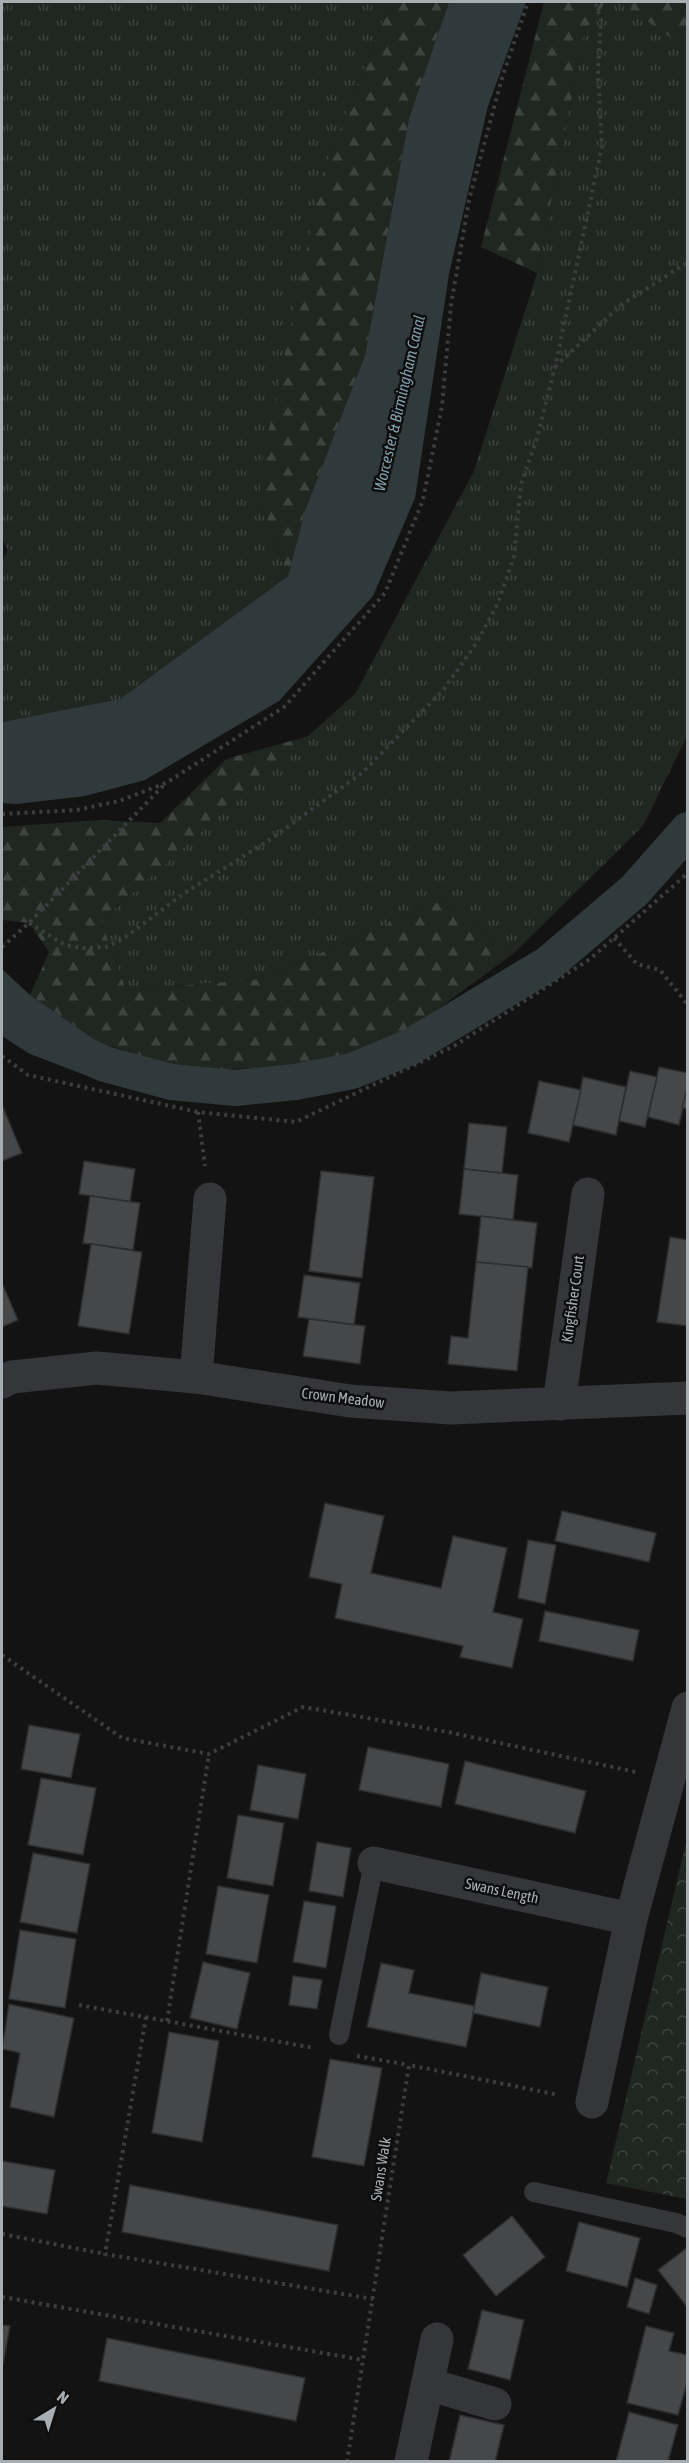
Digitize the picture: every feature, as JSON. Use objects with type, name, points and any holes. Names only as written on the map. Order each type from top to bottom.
[{"type":"street","name":"Kingfisher Court","points":[[559,1404],[588,1194]]},
{"type":"street","points":[[196,1377],[210,1199]]},
{"type":"street","name":"Crown Meadow","points":[[2,1382],[12,1377],[97,1368],[196,1377],[362,1401],[451,1408],[687,1398]]},
{"type":"street","points":[[592,2102],[631,1919],[687,1708]]},
{"type":"street","name":"Swans Length","points":[[374,1863],[631,1919]]},
{"type":"street","points":[[411,2462],[437,2339]]},
{"type":"street","points":[[428,2384],[495,2404]]},
{"type":"lane","points":[[339,2035],[374,1863]]},
{"type":"lane","points":[[534,2192],[676,2223],[687,2228]]},
{"type":"path","points":[[2,814],[77,810],[119,801],[166,783],[284,707],[386,593],[423,500],[442,406],[451,305],[469,200],[502,78],[528,2]]},
{"type":"path","points":[[29,923],[65,945],[83,948],[106,947],[123,939],[183,894],[271,839],[363,772],[408,728],[444,688],[476,644],[498,603],[514,557],[521,484],[537,438],[555,367],[602,146],[598,74],[601,20],[595,2]]},
{"type":"path","points":[[555,367],[621,305],[687,262]]},
{"type":"path","points":[[2,947],[29,923],[166,783]]},
{"type":"path","points":[[2,1056],[28,1075],[198,1112],[296,1122],[454,1047],[590,959],[687,873]]},
{"type":"path","points":[[614,938],[637,964],[660,970],[687,1005]]},
{"type":"path","points":[[198,1112],[210,1199]]},
{"type":"path","points":[[2,1654],[122,1738],[209,1754],[303,1707],[448,1732],[668,1779]]},
{"type":"path","points":[[167,2021],[209,1754]]},
{"type":"path","points":[[79,2005],[317,2048]]},
{"type":"path","points":[[105,2254],[146,2017]]},
{"type":"path","points":[[352,2055],[592,2102]]},
{"type":"path","name":"Swans Walk","points":[[347,2462],[410,2065]]},
{"type":"path","points":[[2,2234],[105,2254],[373,2299]]},
{"type":"path","points":[[2,2297],[363,2360]]},
{"type":"green space","points":[[2,2],[390,2],[322,176],[260,500],[288,576],[120,699],[2,722],[2,560],[8,550],[2,539]]},
{"type":"green space","points":[[390,2],[449,2],[409,118],[365,355],[305,511],[288,576],[260,500],[260,472],[322,176]]},
{"type":"green space","points":[[544,2],[606,2],[585,30],[537,273],[481,247]]},
{"type":"green space","points":[[606,2],[620,2],[688,49],[687,736],[643,826],[513,954],[443,900],[261,979],[126,990],[101,921],[355,694],[474,471],[537,273],[585,30]]},
{"type":"green space","points":[[620,2],[687,2],[687,49]]},
{"type":"green space","points":[[309,736],[101,921],[126,990],[261,979],[443,900],[513,954],[402,1035],[313,1065],[189,1071],[98,1042],[30,995],[49,952],[29,923],[2,920],[2,827],[99,820],[160,823],[226,759]]},
{"type":"green space","points":[[687,1838],[688,2199],[606,2183]]},
{"type":"water","name":"Worcester & Birmingham Canal","points":[[449,2],[526,2],[488,106],[449,274],[415,498],[373,596],[279,701],[145,780],[85,796],[17,804],[2,803],[2,722],[120,699],[288,576],[305,511],[365,355],[409,118]]},
{"type":"water","points":[[2,969],[30,995],[98,1042],[106,1083],[30,1054],[2,1036]]},
{"type":"building","points":[[659,1067],[688,1073],[688,1085],[679,1125],[648,1117]]},
{"type":"building","points":[[630,1071],[657,1077],[645,1127],[619,1121]]},
{"type":"building","points":[[583,1077],[626,1087],[616,1135],[573,1125]]},
{"type":"building","points":[[539,1081],[581,1090],[569,1142],[528,1133]]},
{"type":"building","points":[[688,1085],[688,1109],[682,1108]]},
{"type":"building","points":[[2,1108],[22,1153],[2,1161]]},
{"type":"building","points":[[469,1123],[507,1127],[502,1173],[464,1169]]},
{"type":"building","points":[[84,1161],[135,1169],[130,1202],[79,1194]]},
{"type":"building","points":[[464,1169],[518,1175],[513,1220],[459,1214]]},
{"type":"building","points":[[321,1171],[374,1177],[362,1278],[309,1271]]},
{"type":"building","points":[[90,1196],[140,1203],[133,1250],[83,1243]]},
{"type":"building","points":[[481,1216],[537,1223],[532,1268],[476,1262]]},
{"type":"building","points":[[670,1237],[688,1240],[688,1326],[657,1322]]},
{"type":"building","points":[[91,1244],[142,1252],[129,1334],[78,1326]]},
{"type":"building","points":[[476,1262],[528,1267],[517,1371],[448,1364],[451,1336],[468,1338]]},
{"type":"building","points":[[304,1275],[360,1283],[354,1325],[298,1317]]},
{"type":"building","points":[[2,1283],[18,1320],[2,1327]]},
{"type":"building","points":[[309,1319],[365,1326],[360,1364],[303,1356]]},
{"type":"building","points":[[325,1503],[384,1516],[371,1573],[441,1588],[453,1536],[507,1548],[493,1612],[523,1619],[512,1668],[460,1657],[463,1646],[335,1618],[342,1584],[309,1577]]},
{"type":"building","points":[[562,1511],[656,1533],[649,1562],[555,1541]]},
{"type":"building","points":[[528,1540],[556,1545],[545,1604],[518,1598]]},
{"type":"building","points":[[545,1611],[639,1630],[633,1661],[539,1641]]},
{"type":"building","points":[[29,1725],[80,1734],[71,1778],[21,1769]]},
{"type":"building","points":[[368,1747],[449,1764],[441,1807],[359,1790]]},
{"type":"building","points":[[465,1761],[586,1791],[575,1833],[455,1804]]},
{"type":"building","points":[[258,1765],[306,1774],[298,1819],[250,1810]]},
{"type":"building","points":[[41,1778],[96,1788],[83,1855],[28,1845]]},
{"type":"building","points":[[238,1815],[284,1823],[273,1886],[227,1878]]},
{"type":"building","points":[[317,1842],[351,1848],[343,1897],[309,1891]]},
{"type":"building","points":[[33,1853],[90,1864],[77,1933],[20,1922]]},
{"type":"building","points":[[218,1886],[269,1895],[257,1963],[206,1954]]},
{"type":"building","points":[[304,1901],[336,1906],[326,1968],[293,1962]]},
{"type":"building","points":[[20,1930],[76,1939],[65,2008],[9,1999]]},
{"type":"building","points":[[203,1962],[250,1973],[237,2029],[190,2018]]},
{"type":"building","points":[[381,1963],[414,1970],[409,1993],[475,2006],[466,2047],[367,2027]]},
{"type":"building","points":[[481,1973],[548,1987],[540,2027],[473,2013]]},
{"type":"building","points":[[293,1976],[322,1980],[317,2009],[289,2005]]},
{"type":"building","points":[[9,2004],[74,2018],[54,2117],[10,2107],[20,2053],[2,2049]]},
{"type":"building","points":[[169,2032],[219,2041],[202,2142],[152,2133]]},
{"type":"building","points":[[330,2059],[382,2068],[364,2166],[312,2157]]},
{"type":"building","points":[[2,2161],[55,2170],[47,2214],[2,2206]]},
{"type":"building","points":[[130,2185],[338,2225],[329,2271],[122,2232]]},
{"type":"building","points":[[512,2216],[545,2257],[496,2296],[463,2255]]},
{"type":"building","points":[[579,2222],[640,2238],[627,2287],[566,2271]]},
{"type":"building","points":[[688,2247],[688,2308],[658,2270]]},
{"type":"building","points":[[635,2278],[657,2285],[649,2314],[627,2307]]},
{"type":"building","points":[[482,2310],[524,2320],[510,2380],[468,2369]]},
{"type":"building","points":[[2,2325],[10,2326],[3,2364],[2,2363]]},
{"type":"building","points":[[646,2326],[674,2333],[669,2351],[688,2355],[688,2379],[678,2415],[627,2403]]},
{"type":"building","points":[[107,2338],[305,2378],[296,2421],[99,2381]]},
{"type":"building","points":[[629,2412],[678,2425],[668,2462],[616,2462]]},
{"type":"building","points":[[460,2415],[504,2425],[495,2462],[449,2462]]},
{"type":"waterway","points":[[2,1009],[40,1035],[105,1064],[171,1082],[236,1088],[295,1082],[352,1071],[410,1047],[548,964],[635,890],[688,830]]}]
